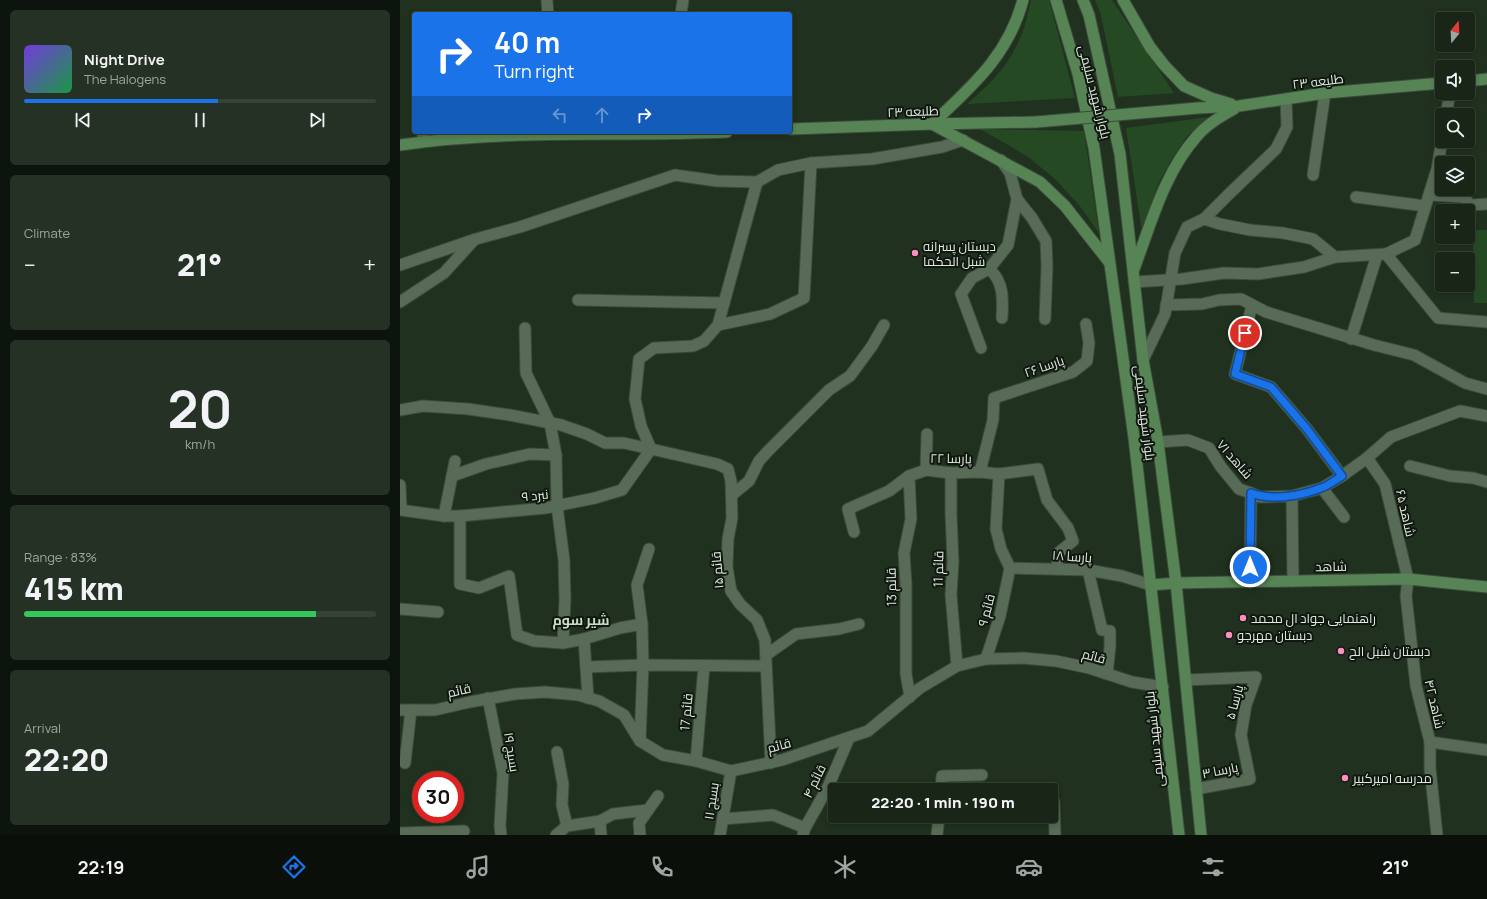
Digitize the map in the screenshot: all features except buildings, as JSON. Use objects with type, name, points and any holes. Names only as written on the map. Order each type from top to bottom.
[{"type":"main road","points":[[1023,0],[1010,36],[988,69],[932,124],[1040,182],[1065,206],[1110,263]]},
{"type":"main road","name":"بلوار شهید سلیمی","points":[[1056,0],[1078,74],[1094,148],[1134,438],[1179,835]]},
{"type":"main road","name":"بلوار شهید سلیمی","points":[[1083,0],[1089,15],[1120,154],[1143,360],[1158,442],[1176,583],[1201,835]]},
{"type":"main road","points":[[1122,0],[1150,47],[1164,65],[1184,86],[1211,98],[1239,106]]},
{"type":"main road","points":[[1475,80],[1487,79]]},
{"type":"main road","name":"طلیعه ۲۳","points":[[792,129],[1036,122],[1198,108],[1239,106],[1326,93],[1435,84]]},
{"type":"main road","points":[[1134,277],[1161,196],[1179,160],[1197,135],[1218,117],[1239,106]]},
{"type":"main road","points":[[400,145],[423,137],[506,134],[691,134]]},
{"type":"main road","name":"شاهد","points":[[1151,586],[1176,583],[1408,579],[1487,587]]},
{"type":"street","points":[[681,12],[683,0]]},
{"type":"street","points":[[547,2],[548,12]]},
{"type":"street","points":[[1313,175],[1326,93]]},
{"type":"street","points":[[1143,360],[1165,314],[1175,253],[1187,227],[1204,219],[1230,192],[1276,149],[1287,127],[1286,99]]},
{"type":"street","points":[[400,264],[476,239],[520,227],[675,175],[717,181],[757,182],[778,170],[811,163],[872,159],[942,147],[963,140]]},
{"type":"street","points":[[1134,277],[1171,280],[1224,273],[1258,274],[1304,267],[1335,257],[1381,255],[1414,240],[1437,169],[1441,148]]},
{"type":"street","points":[[1001,160],[1010,173],[1017,199],[1032,218],[1046,241],[1047,266],[1045,319]]},
{"type":"street","points":[[718,325],[770,314],[804,298],[811,163]]},
{"type":"street","points":[[651,449],[641,426],[635,399],[639,359],[654,348],[694,346],[704,341],[718,325],[757,182]]},
{"type":"street","points":[[1429,194],[1464,197],[1470,205],[1487,204]]},
{"type":"street","points":[[1356,197],[1425,206]]},
{"type":"street","points":[[981,348],[961,294],[972,278],[989,268],[1008,245],[1017,199]]},
{"type":"street","points":[[1204,219],[1235,227],[1283,233],[1313,239],[1335,257]]},
{"type":"street","points":[[400,302],[444,273],[476,239]]},
{"type":"street","points":[[1381,255],[1438,318],[1487,322]]},
{"type":"street","points":[[1352,339],[1381,255]]},
{"type":"street","points":[[989,268],[995,274],[1003,295],[1002,318]]},
{"type":"street","points":[[1166,305],[1202,304],[1219,300],[1241,299],[1266,312],[1352,339],[1414,355],[1465,383],[1487,389]]},
{"type":"street","points":[[578,300],[724,303]]},
{"type":"street","points":[[1252,305],[1235,374],[1271,387],[1307,429],[1342,476]]},
{"type":"street","name":"پارسا ۲۶","points":[[980,472],[993,420],[994,398],[1073,372],[1087,361],[1089,343],[1086,324]]},
{"type":"street","points":[[732,495],[748,481],[759,461],[768,451],[829,390],[850,376],[872,346],[884,325]]},
{"type":"street","points":[[525,328],[526,373],[550,423],[556,455],[557,506],[564,560],[565,600],[563,644]]},
{"type":"street","points":[[400,410],[423,406],[510,414],[561,425],[587,434],[605,443],[624,443],[651,449]]},
{"type":"street","points":[[1251,493],[1260,497],[1292,496],[1322,488],[1368,458],[1391,437],[1460,411],[1487,416]]},
{"type":"street","points":[[926,470],[928,434]]},
{"type":"street","name":"شاهد ۷۱","points":[[1158,442],[1188,440],[1209,448],[1221,467],[1239,489],[1251,493],[1250,582]]},
{"type":"street","name":"قائم ۱۵","points":[[651,449],[717,464],[728,469],[732,495],[732,518],[728,539],[728,567],[731,592],[740,604],[757,620],[765,640],[771,762]]},
{"type":"street","name":"نبرد ۹","points":[[401,509],[444,516],[460,516],[546,508],[595,498],[622,490],[651,449]]},
{"type":"street","points":[[452,476],[486,464],[530,454],[556,455]]},
{"type":"street","name":"شاهد ۶۵","points":[[1368,458],[1385,484],[1408,579]]},
{"type":"street","points":[[444,516],[455,462]]},
{"type":"street","points":[[1410,466],[1450,476],[1473,478],[1487,482]]},
{"type":"street","name":"پارسا ۲۲","points":[[854,532],[848,509],[889,491],[909,476],[926,470],[951,473],[980,472],[999,474],[1038,469],[1047,500],[1068,528],[1073,541],[1058,553],[1057,569]]},
{"type":"street","name":"قائم 11","points":[[951,473],[953,562],[951,595],[958,666]]},
{"type":"street","points":[[999,474],[996,529],[1001,549],[1010,568]]},
{"type":"street","name":"قائم 13","points":[[909,476],[911,519],[904,553],[906,584],[906,674],[910,697]]},
{"type":"street","points":[[400,485],[401,509]]},
{"type":"street","points":[[1322,488],[1344,517]]},
{"type":"street","points":[[1292,496],[1293,581]]},
{"type":"street","points":[[460,516],[460,584],[480,588],[509,576],[517,635],[534,642],[563,644],[620,628],[642,624]]},
{"type":"street","points":[[640,741],[643,665],[642,624],[637,585],[649,549]]},
{"type":"street","name":"پارسا ۱۸","points":[[1010,568],[1088,570],[1122,576],[1151,586]]},
{"type":"street","name":"قائم ۹","points":[[986,659],[1000,616],[1010,568]]},
{"type":"street","points":[[1088,570],[1102,630],[1110,631],[1110,647],[1106,674]]},
{"type":"street","name":"شاهد ۴۲","points":[[1408,579],[1406,596],[1416,686],[1430,742],[1430,768],[1437,835]]},
{"type":"street","points":[[400,609],[438,612]]},
{"type":"street","points":[[766,655],[796,634],[839,629],[859,624]]},
{"type":"street","points":[[584,639],[588,698]]},
{"type":"street","name":"قائم","points":[[405,710],[435,710],[488,698],[515,694],[545,692],[578,695],[599,701],[624,715],[640,741],[663,755],[696,761],[731,771],[782,760],[868,731],[920,688],[958,666],[986,659],[1024,658],[1056,661],[1089,668],[1132,682],[1163,687]]},
{"type":"street","points":[[586,667],[643,665],[766,666]]},
{"type":"street","name":"قائم 17","points":[[696,761],[704,666]]},
{"type":"street","name":"پارسا ۵","points":[[1186,680],[1256,677],[1246,705],[1240,735],[1250,779]]},
{"type":"street","name":"بسیج ۱۹","points":[[488,698],[503,773],[500,826],[502,835]]},
{"type":"street","points":[[405,710],[405,763]]},
{"type":"street","name":"قائم ۴","points":[[804,831],[828,787],[849,738]]},
{"type":"street","points":[[1430,742],[1487,750]]},
{"type":"street","points":[[557,752],[563,784],[562,805],[567,826]]},
{"type":"street","name":"بسیج ۱۱","points":[[720,835],[731,771]]},
{"type":"street","points":[[942,783],[942,776],[982,775]]},
{"type":"street","name":"پارسا ۳","points":[[1196,789],[1250,779]]},
{"type":"street","points":[[640,835],[639,824],[658,796]]},
{"type":"street","points":[[556,835],[567,826],[600,821],[613,814],[648,810]]},
{"type":"street","points":[[722,819],[773,815],[804,831]]},
{"type":"street","points":[[600,821],[601,835]]},
{"type":"street","points":[[937,835],[938,823]]},
{"type":"street","points":[[1055,823],[1055,835]]},
{"type":"street","points":[[400,833],[464,831]]},
{"type":"green space","points":[[1031,0],[1049,0],[1075,98],[967,104],[984,89],[1011,56],[1023,32]]},
{"type":"green space","points":[[1095,0],[1112,0],[1174,93],[1118,97],[1101,15]]},
{"type":"green space","points":[[1209,117],[1187,136],[1169,164],[1158,184],[1142,231],[1126,128]]},
{"type":"green space","points":[[980,129],[1084,131],[1099,233],[1079,205],[1055,179],[1027,156]]},
{"type":"green space","points":[[1475,230],[1487,230],[1487,303],[1474,303],[1475,252],[1473,252]]},
{"type":"place","name":"دبستان پسرانه شبل الحکما","points":[[915,253]]},
{"type":"place","name":"راهنمایی جواد ال محمد","points":[[1243,618]]},
{"type":"place","name":"دبستان مهرجو","points":[[1229,635]]},
{"type":"place","name":"دبستان شبل الح","points":[[1341,651]]},
{"type":"place","name":"مدرسه امیرکبیر","points":[[1345,778]]},
{"type":"district","name":"شیر سوم","points":[[581,619]]},
{"type":"route","points":[[1245,333],[1235,374],[1271,387],[1307,429],[1342,476],[1322,488],[1292,496],[1260,497],[1251,493],[1250,567]]}]
